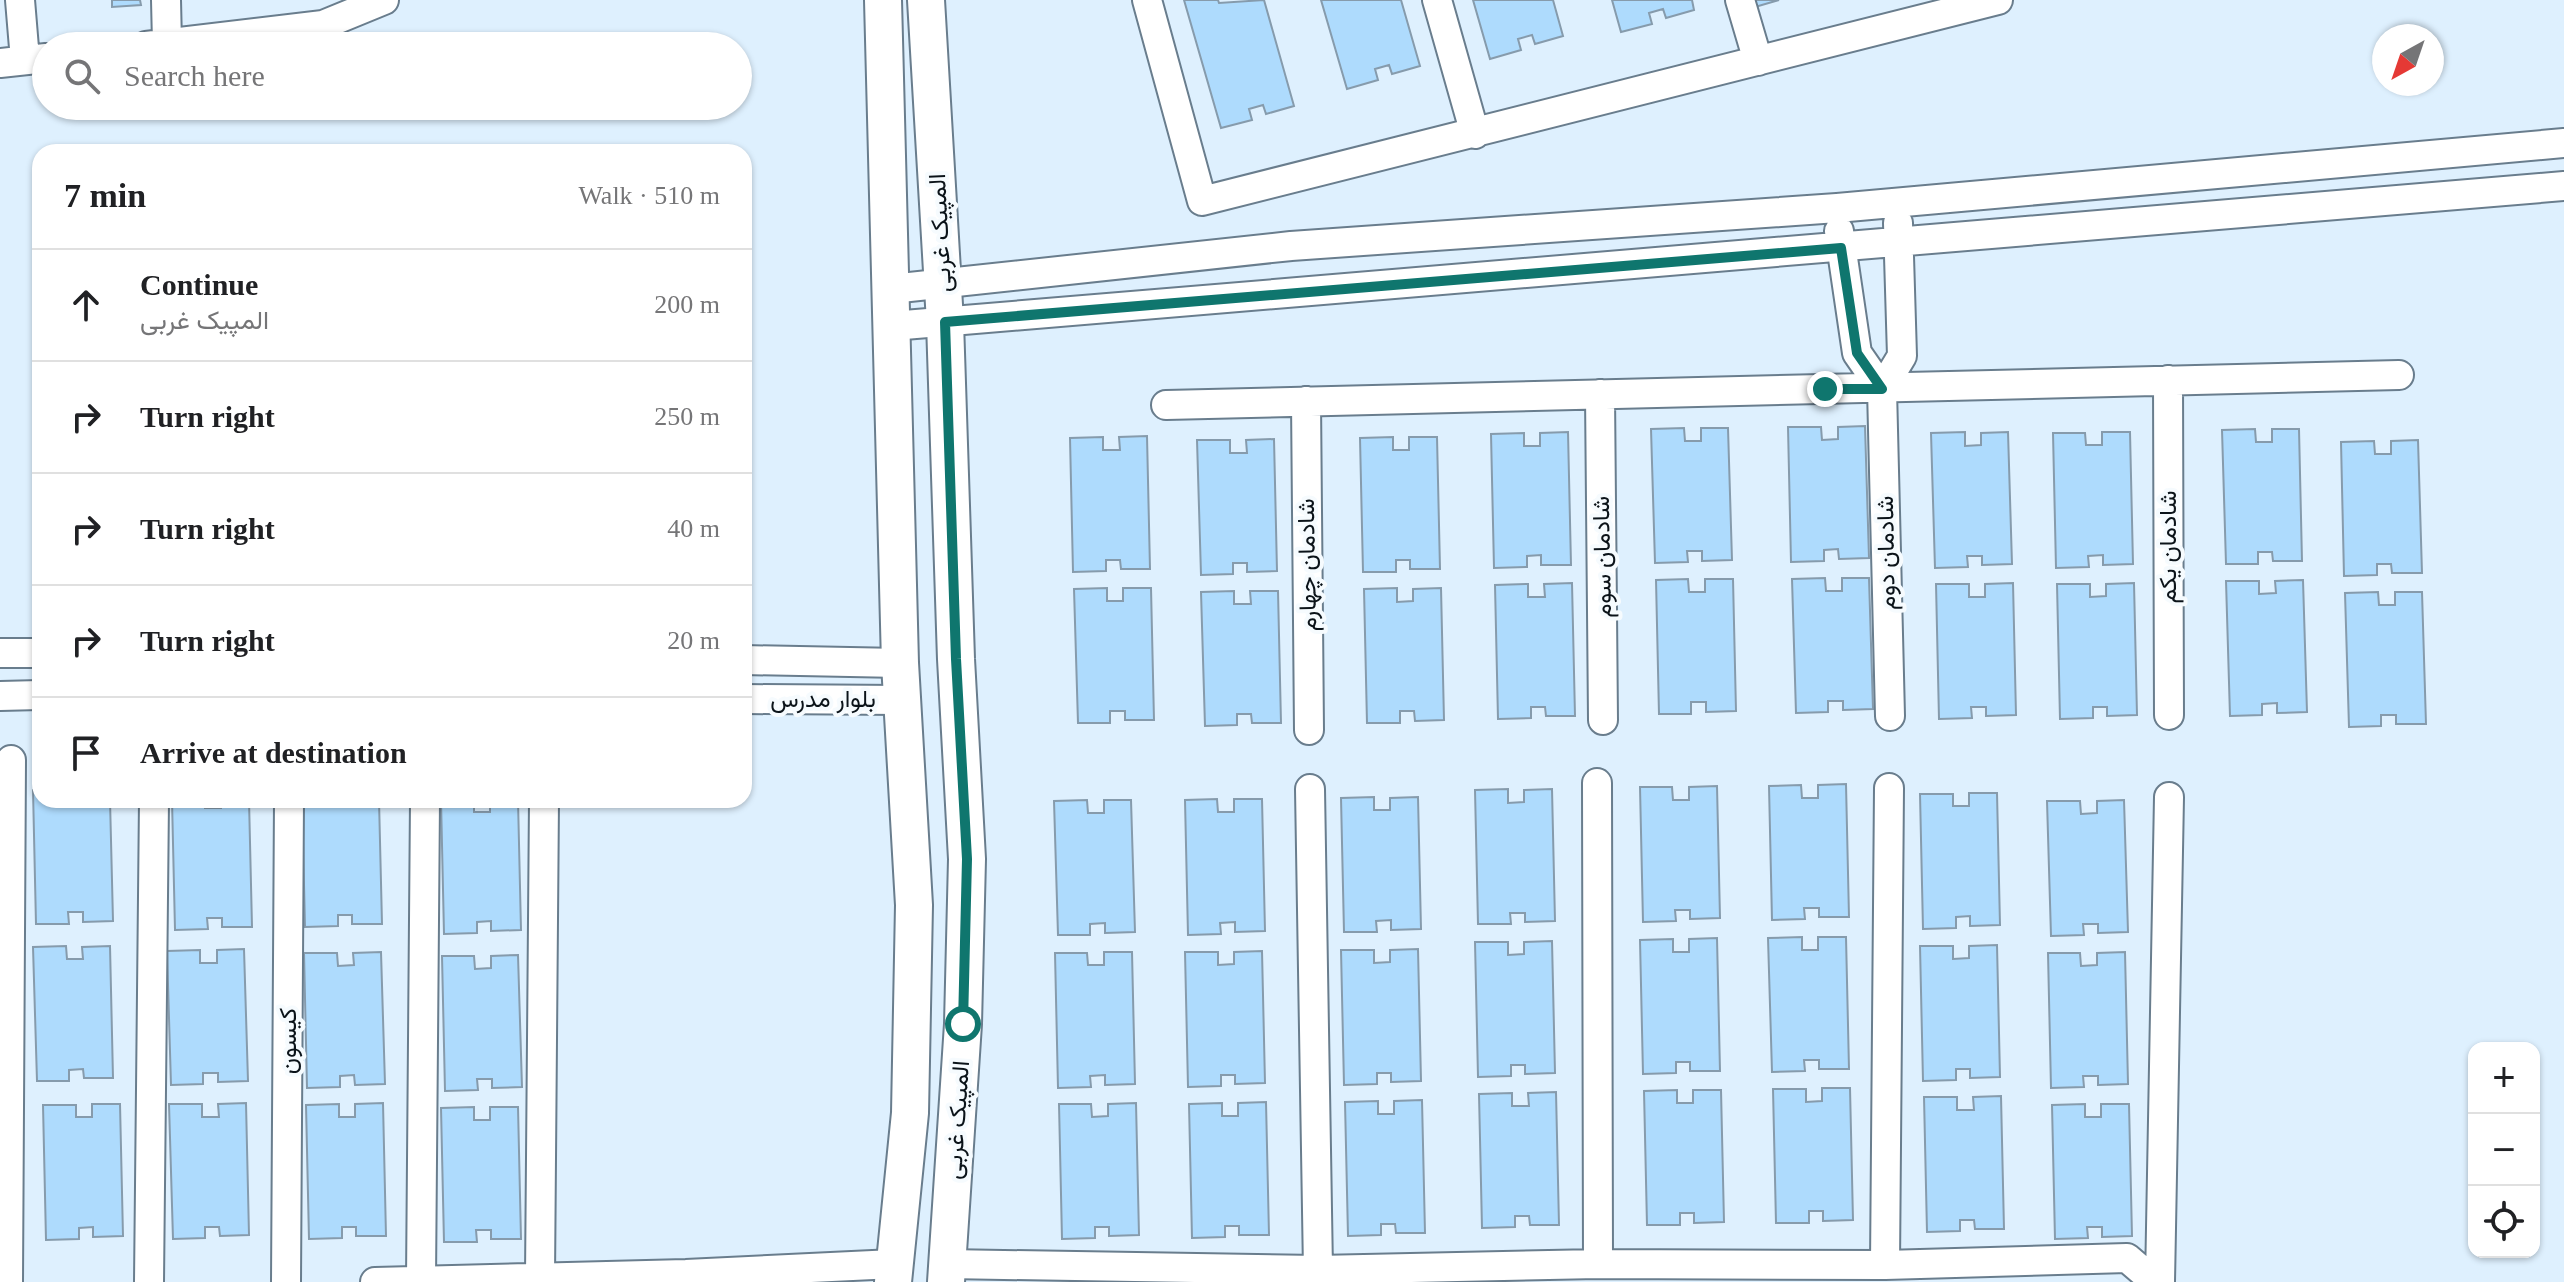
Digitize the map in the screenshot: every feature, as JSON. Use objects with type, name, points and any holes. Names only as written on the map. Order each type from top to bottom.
[{"type":"street","points":[[20,0],[24,61]]},
{"type":"street","points":[[159,32],[166,0]]},
{"type":"street","points":[[265,32],[323,25],[384,0]]},
{"type":"street","name":"المپیک غربی","points":[[883,0],[900,663],[914,905],[910,1113],[894,1273]]},
{"type":"street","name":"المپیک غربی","points":[[926,0],[945,322],[956,659],[967,859],[963,1024],[947,1273]]},
{"type":"street","points":[[1147,0],[1202,201],[1998,0]]},
{"type":"street","points":[[1437,0],[1475,134]]},
{"type":"street","points":[[1740,0],[1758,61]]},
{"type":"street","points":[[891,289],[1291,246],[1837,208],[2564,143]]},
{"type":"street","points":[[892,326],[1841,248],[1899,239],[2564,186]]},
{"type":"street","points":[[1882,389],[1902,356],[1898,203]]},
{"type":"street","points":[[1837,208],[1857,353],[1882,389]]},
{"type":"street","points":[[1166,405],[2399,375]]},
{"type":"street","name":"شادمان یکم","points":[[2168,380],[2169,715]]},
{"type":"street","name":"شادمان دوم","points":[[1882,389],[1890,716]]},
{"type":"street","name":"شادمان سوم","points":[[1600,394],[1603,720]]},
{"type":"street","name":"شادمان چهارم","points":[[1306,401],[1309,730]]},
{"type":"street","points":[[0,653],[32,653]]},
{"type":"street","points":[[900,663],[956,659]]},
{"type":"street","name":"بلوار مدرس","points":[[752,660],[900,663]]},
{"type":"street","points":[[0,696],[32,695]]},
{"type":"street","name":"بلوار مدرس","points":[[752,699],[902,700]]},
{"type":"street","points":[[902,700],[958,699]]},
{"type":"street","points":[[8,1282],[11,760]]},
{"type":"street","points":[[1597,783],[1598,1264]]},
{"type":"street","points":[[1885,1265],[1889,788]]},
{"type":"street","points":[[1310,789],[1318,1270]]},
{"type":"street","points":[[2157,1282],[2169,797]]},
{"type":"street","points":[[149,1282],[154,808]]},
{"type":"street","name":"کیسون","points":[[286,1282],[289,808]]},
{"type":"street","points":[[421,1281],[425,808]]},
{"type":"street","points":[[540,1278],[544,808]]},
{"type":"street","points":[[375,1282],[1598,1264],[1885,1265],[2127,1258],[2157,1282]]},
{"type":"building","points":[[112,0],[140,0],[141,5],[112,7]]},
{"type":"building","points":[[1184,0],[1218,0],[1219,3],[1264,0],[1294,106],[1266,114],[1263,105],[1249,109],[1252,120],[1221,128]]},
{"type":"building","points":[[1321,0],[1401,0],[1420,66],[1392,74],[1389,65],[1375,69],[1378,80],[1347,89]]},
{"type":"building","points":[[1473,0],[1553,0],[1563,36],[1535,44],[1532,35],[1518,39],[1521,50],[1490,59]]},
{"type":"building","points":[[1612,0],[1692,0],[1694,10],[1666,18],[1663,9],[1649,13],[1652,24],[1621,32]]},
{"type":"building","points":[[1753,0],[1779,0],[1755,7]]},
{"type":"building","points":[[1865,426],[1869,558],[1839,559],[1838,549],[1824,550],[1824,561],[1791,562],[1788,427],[1821,427],[1822,440],[1838,439],[1838,427]]},
{"type":"building","points":[[1684,428],[1685,441],[1701,441],[1701,428],[1728,428],[1732,560],[1702,561],[1702,551],[1687,551],[1688,562],[1655,563],[1651,429]]},
{"type":"building","points":[[2255,429],[2256,442],[2272,442],[2272,429],[2299,429],[2302,561],[2273,561],[2272,552],[2258,552],[2258,564],[2226,564],[2222,430]]},
{"type":"building","points":[[1568,432],[1571,565],[1541,565],[1541,555],[1527,556],[1527,567],[1494,568],[1491,434],[1524,433],[1524,446],[1540,446],[1540,433]]},
{"type":"building","points":[[1965,432],[1965,446],[1981,445],[1981,433],[2008,432],[2012,564],[1982,565],[1982,556],[1967,556],[1968,567],[1935,568],[1931,433]]},
{"type":"building","points":[[2102,432],[2130,432],[2133,564],[2103,565],[2103,555],[2088,556],[2089,567],[2056,568],[2053,433],[2085,433],[2086,445],[2102,445]]},
{"type":"building","points":[[1147,436],[1150,569],[1121,569],[1120,560],[1106,560],[1106,571],[1073,572],[1070,438],[1103,437],[1103,450],[1120,450],[1119,437]]},
{"type":"building","points":[[1393,437],[1393,450],[1409,450],[1409,437],[1437,437],[1440,569],[1410,569],[1410,560],[1396,560],[1396,572],[1363,572],[1360,438]]},
{"type":"building","points":[[1274,439],[1277,571],[1247,572],[1247,563],[1233,563],[1233,574],[1201,575],[1197,440],[1230,440],[1230,453],[1247,453],[1246,440]]},
{"type":"building","points":[[2418,440],[2422,573],[2392,573],[2391,564],[2377,564],[2377,575],[2344,576],[2341,442],[2374,441],[2375,454],[2391,454],[2391,441]]},
{"type":"building","points":[[1825,578],[1826,591],[1842,591],[1842,578],[1869,578],[1873,709],[1843,710],[1843,701],[1828,701],[1828,712],[1796,713],[1792,579]]},
{"type":"building","points":[[1688,579],[1689,592],[1705,592],[1705,579],[1733,579],[1736,711],[1706,712],[1706,702],[1691,702],[1691,714],[1659,714],[1656,580]]},
{"type":"building","points":[[2303,580],[2307,712],[2277,713],[2277,703],[2262,704],[2262,715],[2230,716],[2226,581],[2259,581],[2259,594],[2276,593],[2275,581]]},
{"type":"building","points":[[1572,583],[1575,716],[1546,716],[1545,707],[1531,707],[1531,718],[1498,719],[1495,585],[1528,584],[1528,597],[1545,597],[1544,584]]},
{"type":"building","points":[[2013,583],[2016,715],[1986,716],[1986,707],[1971,707],[1972,718],[1939,719],[1936,584],[1969,584],[1969,597],[1985,597],[1985,584]]},
{"type":"building","points":[[2134,583],[2137,715],[2107,716],[2107,707],[2093,707],[2093,718],[2060,719],[2057,584],[2090,584],[2090,597],[2106,596],[2106,584]]},
{"type":"building","points":[[1107,588],[1107,601],[1123,601],[1123,588],[1151,588],[1154,720],[1125,720],[1125,711],[1110,711],[1110,723],[1078,723],[1074,589]]},
{"type":"building","points":[[1397,588],[1397,602],[1413,601],[1413,589],[1441,588],[1444,720],[1415,721],[1414,711],[1400,711],[1400,723],[1367,723],[1364,589]]},
{"type":"building","points":[[1234,591],[1234,604],[1251,604],[1250,591],[1278,591],[1281,723],[1252,723],[1251,714],[1237,714],[1237,725],[1205,726],[1201,592]]},
{"type":"building","points":[[2378,592],[2379,605],[2395,605],[2395,592],[2422,592],[2426,724],[2396,724],[2396,715],[2381,715],[2381,726],[2349,727],[2345,593]]},
{"type":"building","points":[[1846,784],[1849,917],[1819,917],[1819,908],[1804,908],[1805,919],[1772,920],[1769,786],[1801,785],[1802,798],[1818,798],[1818,785]]},
{"type":"building","points":[[1717,786],[1720,918],[1690,919],[1690,910],[1675,910],[1676,921],[1643,922],[1640,787],[1672,787],[1673,800],[1689,800],[1689,787]]},
{"type":"building","points":[[1508,789],[1508,803],[1524,802],[1524,790],[1552,789],[1555,921],[1525,922],[1525,913],[1510,913],[1511,924],[1478,924],[1475,790]]},
{"type":"building","points":[[1969,793],[1997,793],[2000,925],[1970,926],[1970,916],[1956,917],[1956,928],[1923,929],[1920,794],[1953,794],[1953,806],[1969,806]]},
{"type":"building","points":[[1374,797],[1374,810],[1390,810],[1390,798],[1418,797],[1421,929],[1391,930],[1391,920],[1376,921],[1377,932],[1344,932],[1341,798]]},
{"type":"building","points":[[1217,799],[1218,812],[1234,812],[1234,799],[1262,799],[1265,931],[1235,932],[1235,922],[1220,923],[1221,934],[1188,935],[1185,800]]},
{"type":"building","points":[[1087,800],[1088,813],[1104,813],[1104,800],[1131,800],[1135,932],[1105,933],[1105,923],[1090,924],[1090,935],[1058,935],[1054,801]]},
{"type":"building","points":[[2124,800],[2128,932],[2098,933],[2098,924],[2083,924],[2084,935],[2051,936],[2047,801],[2080,801],[2081,814],[2097,813],[2097,801]]},
{"type":"building","points":[[33,808],[110,808],[113,921],[83,922],[83,912],[68,912],[69,924],[36,924]]},
{"type":"building","points":[[172,808],[249,808],[252,927],[222,927],[222,918],[207,918],[208,929],[175,930]]},
{"type":"building","points":[[302,808],[379,808],[382,924],[352,924],[352,915],[338,915],[338,926],[305,927]]},
{"type":"building","points":[[441,808],[474,808],[474,812],[490,812],[490,808],[518,808],[521,930],[491,931],[491,921],[477,922],[477,933],[444,934]]},
{"type":"building","points":[[1802,937],[1802,950],[1818,950],[1818,937],[1846,937],[1849,1069],[1819,1069],[1819,1060],[1804,1060],[1805,1071],[1772,1072],[1768,938]]},
{"type":"building","points":[[1717,938],[1720,1071],[1690,1071],[1690,1062],[1676,1062],[1676,1073],[1643,1074],[1640,940],[1673,939],[1673,952],[1689,952],[1689,939]]},
{"type":"building","points":[[1552,941],[1555,1073],[1525,1074],[1525,1065],[1511,1065],[1511,1076],[1478,1077],[1475,942],[1508,942],[1508,955],[1524,954],[1524,942]]},
{"type":"building","points":[[1997,945],[2000,1077],[1970,1078],[1970,1069],[1956,1069],[1956,1080],[1923,1081],[1920,946],[1953,946],[1953,959],[1969,958],[1969,946]]},
{"type":"building","points":[[66,946],[67,959],[83,959],[82,947],[110,946],[113,1078],[84,1078],[83,1069],[69,1070],[69,1081],[37,1081],[33,947]]},
{"type":"building","points":[[244,949],[248,1081],[218,1082],[218,1073],[203,1073],[203,1084],[171,1085],[167,951],[200,950],[200,963],[217,963],[217,950]]},
{"type":"building","points":[[1418,949],[1421,1081],[1391,1082],[1391,1073],[1377,1073],[1377,1084],[1344,1085],[1341,950],[1374,950],[1374,963],[1390,962],[1390,950]]},
{"type":"building","points":[[1262,951],[1265,1083],[1235,1084],[1235,1075],[1221,1075],[1221,1086],[1188,1087],[1185,952],[1218,952],[1218,965],[1234,964],[1234,952]]},
{"type":"building","points":[[381,952],[385,1084],[355,1085],[354,1075],[340,1076],[340,1087],[307,1088],[304,953],[337,953],[338,966],[354,965],[353,953]]},
{"type":"building","points":[[1104,952],[1132,952],[1135,1084],[1105,1085],[1105,1075],[1090,1076],[1091,1087],[1058,1088],[1055,953],[1087,953],[1088,965],[1104,965]]},
{"type":"building","points":[[2125,952],[2128,1084],[2098,1085],[2098,1076],[2083,1076],[2084,1087],[2051,1088],[2048,953],[2080,953],[2081,966],[2097,965],[2097,953]]},
{"type":"building","points":[[518,955],[522,1087],[492,1088],[492,1079],[477,1079],[478,1090],[445,1091],[442,956],[474,956],[475,969],[491,968],[491,956]]},
{"type":"building","points":[[1822,1088],[1850,1088],[1853,1220],[1823,1221],[1823,1211],[1809,1211],[1809,1223],[1776,1223],[1773,1089],[1806,1089],[1806,1102],[1822,1101]]},
{"type":"building","points":[[1677,1090],[1677,1103],[1693,1103],[1693,1090],[1721,1090],[1724,1222],[1694,1223],[1694,1213],[1680,1213],[1680,1225],[1647,1225],[1644,1091]]},
{"type":"building","points":[[1556,1092],[1559,1225],[1530,1225],[1529,1216],[1515,1216],[1515,1227],[1482,1228],[1479,1094],[1512,1093],[1512,1106],[1529,1106],[1528,1093]]},
{"type":"building","points":[[2001,1096],[2004,1229],[1975,1229],[1974,1220],[1960,1220],[1960,1231],[1927,1232],[1924,1097],[1957,1097],[1957,1110],[1974,1110],[1973,1097]]},
{"type":"building","points":[[1422,1100],[1425,1233],[1396,1233],[1395,1224],[1381,1224],[1381,1235],[1348,1236],[1345,1102],[1378,1101],[1378,1114],[1394,1114],[1394,1101]]},
{"type":"building","points":[[1266,1102],[1269,1235],[1239,1235],[1239,1226],[1225,1226],[1225,1237],[1192,1238],[1189,1104],[1222,1103],[1222,1116],[1238,1116],[1238,1103]]},
{"type":"building","points":[[246,1103],[249,1235],[220,1236],[219,1227],[205,1227],[205,1238],[173,1239],[169,1104],[202,1104],[202,1117],[219,1117],[218,1104]]},
{"type":"building","points":[[383,1103],[386,1236],[356,1236],[356,1227],[342,1227],[342,1238],[309,1239],[306,1105],[339,1104],[339,1117],[355,1117],[355,1104]]},
{"type":"building","points":[[1136,1103],[1139,1235],[1109,1236],[1109,1227],[1095,1227],[1095,1238],[1062,1239],[1059,1104],[1091,1104],[1092,1117],[1108,1116],[1108,1104]]},
{"type":"building","points":[[92,1104],[120,1104],[123,1236],[93,1237],[93,1227],[79,1228],[79,1239],[46,1240],[43,1105],[76,1105],[76,1117],[92,1117]]},
{"type":"building","points":[[2085,1104],[2085,1117],[2101,1117],[2101,1104],[2129,1104],[2132,1236],[2102,1237],[2102,1227],[2087,1227],[2088,1238],[2055,1239],[2052,1105]]},
{"type":"building","points":[[474,1107],[474,1120],[490,1120],[490,1107],[518,1107],[521,1239],[491,1239],[491,1230],[476,1230],[477,1242],[444,1242],[441,1108]]},
{"type":"route","points":[[963,1024],[967,859],[956,659],[945,322],[1841,248],[1857,353],[1882,389],[1825,389]]}]
